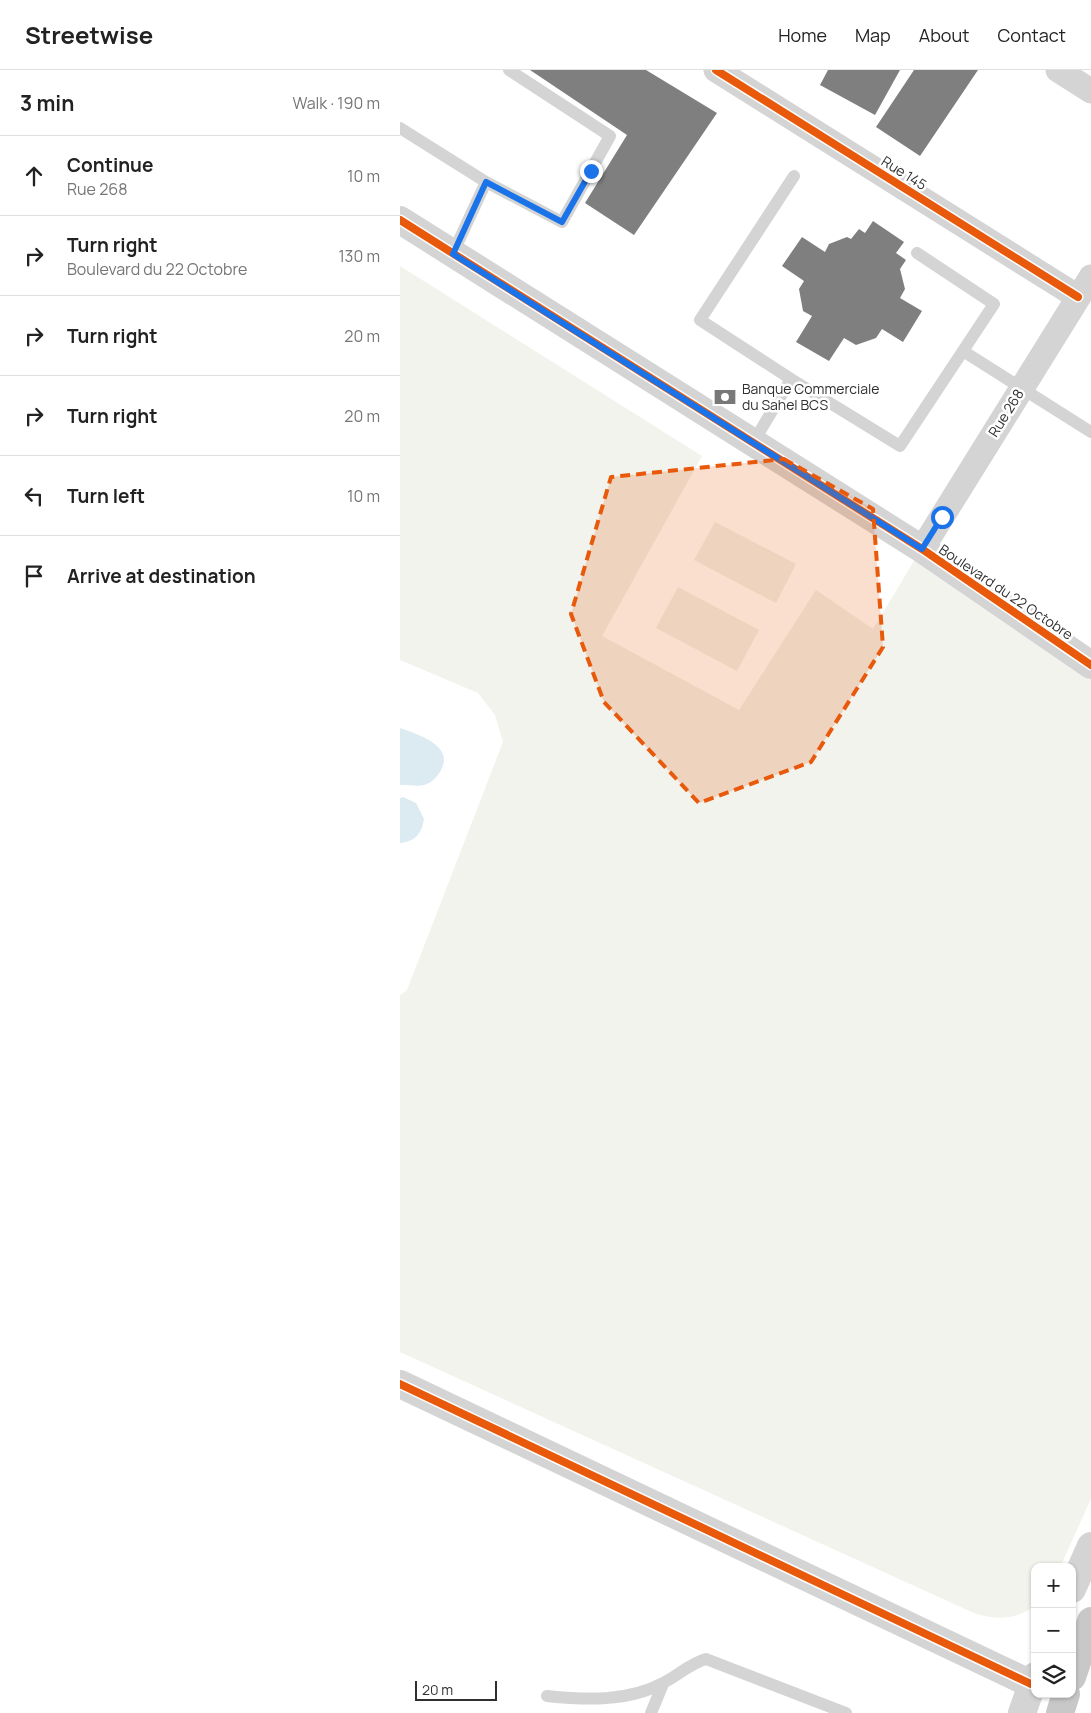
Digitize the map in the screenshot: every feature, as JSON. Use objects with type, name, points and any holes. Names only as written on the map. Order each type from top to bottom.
[{"type":"main road","points":[[1076,1665],[1091,1621]]},
{"type":"main road","points":[[1060,1713],[1065,1698]]},
{"type":"street","name":"Rue 145","points":[[716,70],[1085,287]]},
{"type":"street","points":[[1058,70],[1091,90]]},
{"type":"street","name":"Boulevard du 22 Octobre","points":[[400,220],[922,549],[1091,664]]},
{"type":"street","name":"Rue 268","points":[[922,549],[1085,287]]},
{"type":"street","points":[[400,1384],[1031,1679]]},
{"type":"street","points":[[1076,1581],[1091,1546]]},
{"type":"street","points":[[1022,1713],[1031,1686]]},
{"type":"lane","points":[[400,128],[486,182],[562,222],[610,136],[509,70]]},
{"type":"lane","points":[[794,176],[700,320],[900,446],[994,304],[917,253]]},
{"type":"lane","points":[[453,254],[486,182]]},
{"type":"lane","points":[[963,351],[1091,432]]},
{"type":"lane","points":[[753,443],[791,379]]},
{"type":"lane","points":[[547,1696],[619,1698],[663,1684],[690,1664],[706,1659],[846,1713]]},
{"type":"lane","points":[[651,1713],[663,1684]]},
{"type":"highlighted area","points":[[784,459],[873,509],[883,647],[811,762],[699,803],[604,702],[571,614],[611,477]]},
{"type":"shaded area","points":[[400,266],[702,456],[602,636],[739,710],[816,590],[873,629],[917,556],[1091,670],[1091,1499],[1062,1563],[1031,1563],[1031,1608],[1006,1618],[976,1614],[400,1352],[400,995],[407,990],[503,742],[495,715],[478,693],[400,660]]},
{"type":"shaded area","points":[[715,522],[796,564],[776,603],[694,560]]},
{"type":"shaded area","points":[[678,587],[759,630],[737,671],[656,628]]},
{"type":"shaded area","points":[[400,728],[424,737],[438,747],[443,754],[444,761],[441,770],[430,783],[421,786],[400,785]]},
{"type":"shaded area","points":[[403,797],[416,803],[424,819],[422,829],[414,839],[400,843],[400,798]]},
{"type":"building","points":[[530,70],[646,70],[717,113],[634,235],[585,203],[627,135]]},
{"type":"building","points":[[828,70],[900,70],[875,115],[820,85]]},
{"type":"building","points":[[914,70],[978,70],[920,156],[876,127]]},
{"type":"building","points":[[873,221],[904,242],[896,253],[906,260],[900,269],[905,289],[900,298],[922,311],[903,342],[882,329],[876,338],[856,345],[844,338],[829,361],[796,342],[812,316],[803,311],[799,289],[804,281],[782,266],[802,237],[825,252],[829,244],[847,237],[851,239],[859,229],[865,233]]},
{"type":"cycle path","points":[[716,70],[1078,297]]},
{"type":"cycle path","points":[[400,220],[922,549],[1091,665]]},
{"type":"cycle path","points":[[400,1384],[1031,1684]]},
{"type":"place","name":"Banque Commerciale du Sahel BCS","points":[[725,397]]},
{"type":"route","points":[[591,171],[562,222],[486,182],[453,254],[922,549],[942,517]]}]
